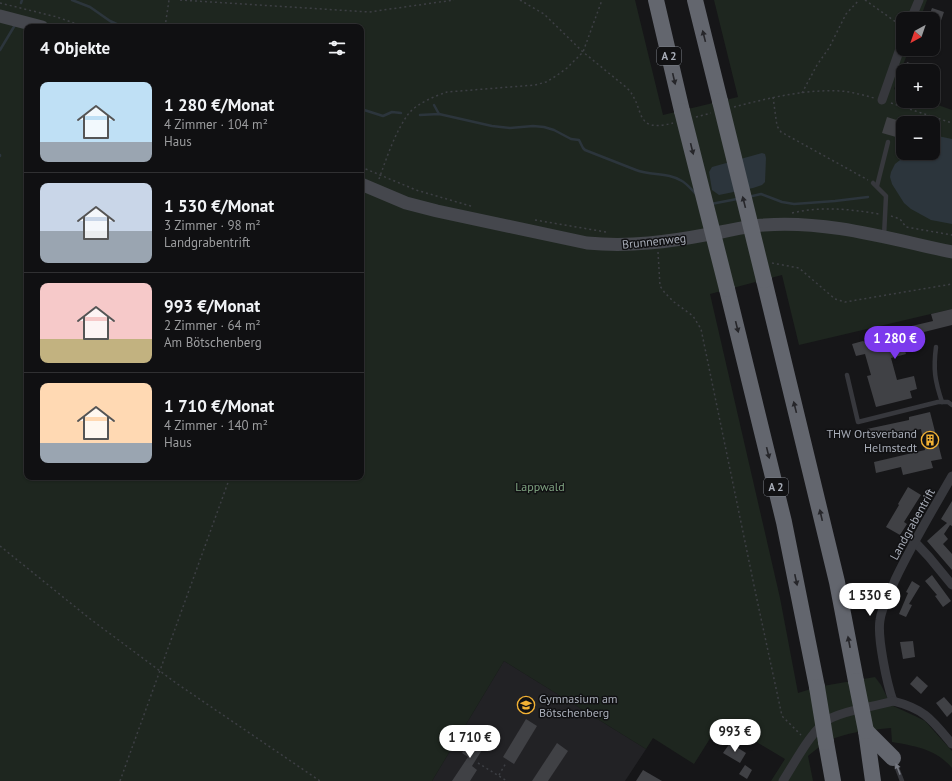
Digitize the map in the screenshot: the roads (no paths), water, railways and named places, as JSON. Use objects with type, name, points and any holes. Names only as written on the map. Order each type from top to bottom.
[{"type":"highway","name":"A 2","points":[[656,0],[784,522],[817,687],[833,781]]},
{"type":"highway","points":[[695,0],[837,582],[866,731],[873,781]]},
{"type":"highway","points":[[866,731],[893,758]]},
{"type":"main road","points":[[0,16],[31,24]]},
{"type":"main road","name":"Brunnenweg","points":[[364,185],[406,203],[587,244],[609,245],[657,243],[762,225],[809,224],[884,237],[952,252]]},
{"type":"street","points":[[914,12],[918,0]]},
{"type":"street","points":[[882,100],[897,56]]},
{"type":"street","name":"Landgrabentrift","points":[[893,701],[889,688],[880,632],[880,621],[889,595],[914,541],[952,476]]},
{"type":"street","points":[[914,541],[952,584]]},
{"type":"street","points":[[783,781],[808,742],[820,726],[830,718],[840,714],[893,701],[903,703],[923,713],[932,720],[952,744]]},
{"type":"lane","points":[[884,237],[886,196],[875,185],[888,142]]},
{"type":"lane","points":[[936,347],[934,364],[935,383],[942,402]]},
{"type":"lane","points":[[847,375],[858,422],[942,402],[948,402],[952,405]]},
{"type":"lane","points":[[825,765],[826,742]]},
{"type":"lane","points":[[893,758],[902,781]]},
{"type":"waterway","points":[[72,0],[90,7],[116,24]]},
{"type":"waterway","points":[[0,50],[15,25]]},
{"type":"waterway","points":[[434,105],[439,114]]},
{"type":"waterway","points":[[364,110],[383,116],[392,112],[401,113]]},
{"type":"waterway","points":[[420,115],[439,114],[492,126],[510,128],[533,126],[544,127],[554,130],[571,139],[579,140],[585,150],[636,170],[677,178],[686,184],[696,194]]},
{"type":"waterway","points":[[748,197],[761,194],[782,202],[794,204],[868,197]]},
{"type":"waterway","points":[[711,204],[737,199]]},
{"type":"place","name":"THW Ortsverband Helmstedt","points":[[930,440]]},
{"type":"place","name":"Gymnasium am Bötschenberg","points":[[526,705]]},
{"type":"park label","name":"Lappwald","points":[[540,486]]}]
